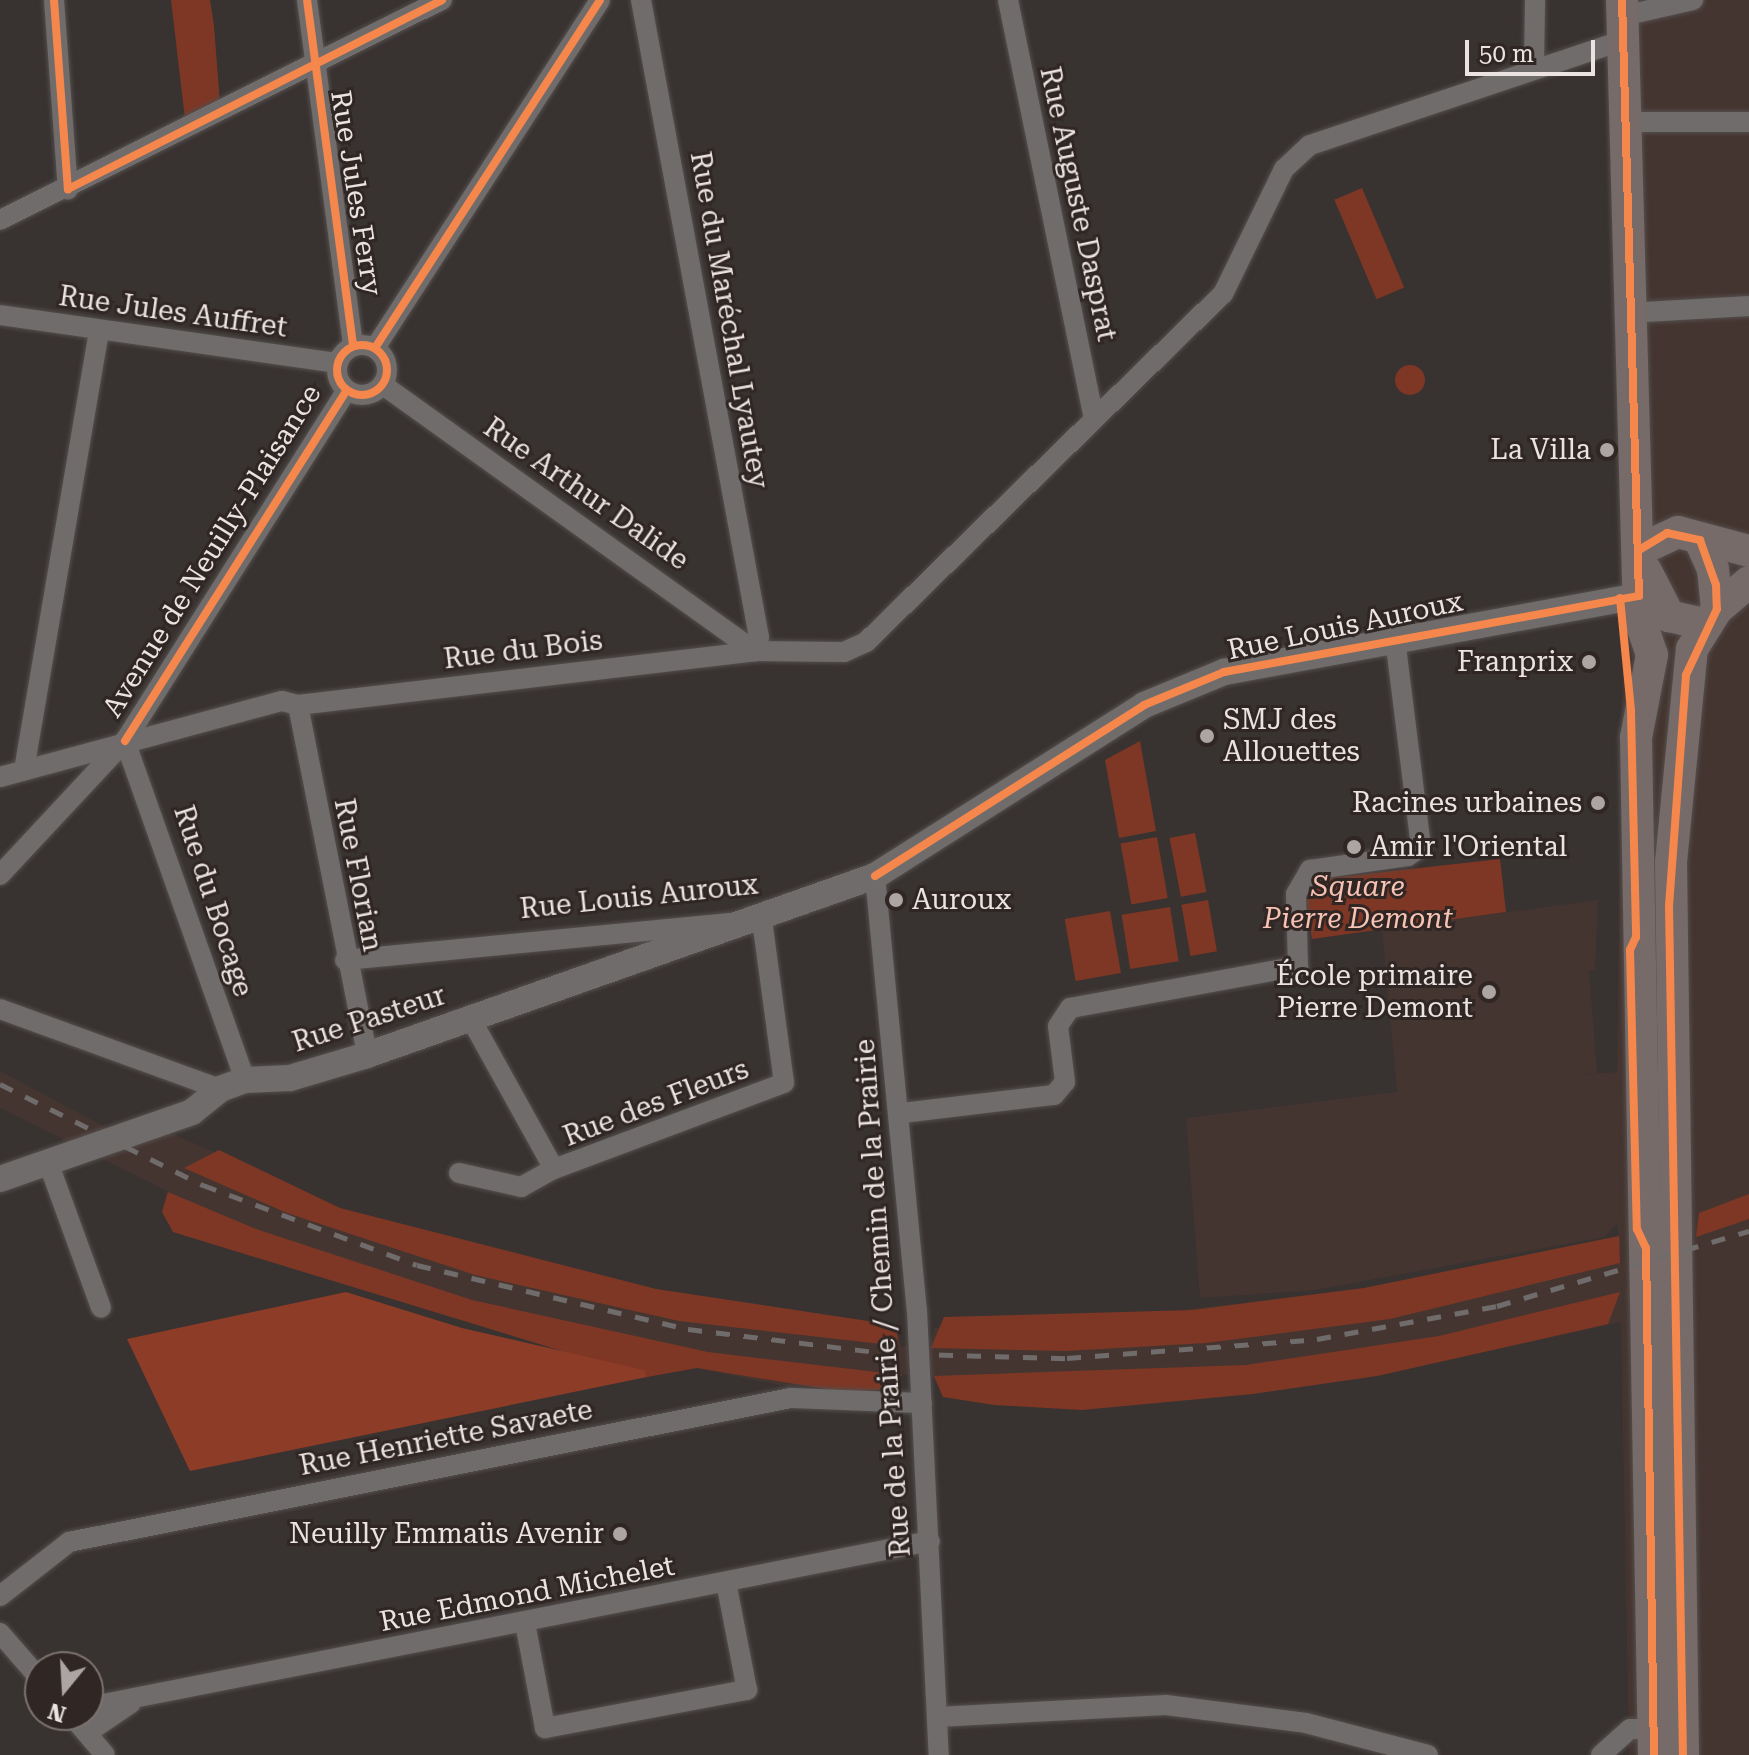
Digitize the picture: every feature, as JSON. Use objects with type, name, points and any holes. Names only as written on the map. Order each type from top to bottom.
[{"type":"main road","points":[[1623,19],[1628,313],[1639,596],[1652,655],[1636,752],[1654,1741]]},
{"type":"main road","points":[[1639,550],[1667,533],[1749,551]]},
{"type":"main road","points":[[1683,1755],[1669,905],[1683,695],[1711,616],[1713,569],[1700,540]]},
{"type":"main road","points":[[1639,550],[1661,608],[1711,616]]},
{"type":"main road","points":[[1711,616],[1749,582]]},
{"type":"street","points":[[54,0],[68,189]]},
{"type":"street","name":"Rue Jules Ferry","points":[[307,0],[353,346]]},
{"type":"street","points":[[0,220],[315,68],[442,0]]},
{"type":"street","points":[[375,348],[600,0]]},
{"type":"street","name":"Rue du Maréchal Lyautey","points":[[641,0],[759,637],[755,651]]},
{"type":"street","name":"Rue Auguste Dasprat","points":[[1008,0],[1094,418]]},
{"type":"street","points":[[1534,65],[1535,0]]},
{"type":"street","name":"Rue du Bois","points":[[0,777],[282,701],[298,705],[755,651],[844,652],[866,642],[1223,294],[1284,169],[1310,145],[1534,65],[1623,19],[1693,0]]},
{"type":"street","points":[[1625,122],[1749,122]]},
{"type":"street","points":[[1628,313],[1749,306]]},
{"type":"street","name":"Rue Jules Auffret","points":[[0,315],[337,363]]},
{"type":"street","points":[[24,770],[99,330]]},
{"type":"street","points":[[353,346],[375,348],[387,366],[383,385],[368,394],[347,390],[337,363],[353,346]]},
{"type":"street","name":"Rue Arthur Dalide","points":[[383,385],[755,651]]},
{"type":"street","name":"Avenue de Neuilly-Plaisance","points":[[0,875],[125,741],[347,390]]},
{"type":"street","name":"Rue Louis Auroux","points":[[345,960],[762,920],[875,876],[1144,705],[1224,672],[1395,637],[1639,596]]},
{"type":"street","points":[[902,1113],[1054,1095],[1065,1082],[1058,1026],[1070,1008],[1298,966],[1296,894],[1310,870],[1408,856],[1421,847],[1395,637]]},
{"type":"street","name":"Rue Florian","points":[[298,705],[345,960],[367,1055]]},
{"type":"street","name":"Rue du Bocage","points":[[125,741],[245,1080]]},
{"type":"street","name":"Rue de la Prairie / Chemin de la Prairie","points":[[875,876],[902,1113],[930,1541],[939,1755]]},
{"type":"street","name":"Rue Pasteur","points":[[0,1179],[192,1112],[220,1089],[245,1080],[290,1078],[367,1055],[762,920]]},
{"type":"street","name":"Rue des Fleurs","points":[[471,1019],[554,1169],[784,1083],[762,920]]},
{"type":"street","points":[[0,1009],[220,1089]]},
{"type":"street","points":[[48,1162],[101,1308]]},
{"type":"street","points":[[459,1173],[521,1187],[554,1169]]},
{"type":"street","name":"Rue Henriette Savaete","points":[[0,1596],[69,1542],[790,1398],[922,1403]]},
{"type":"street","name":"Rue Edmond Michelet","points":[[104,1705],[930,1541]]},
{"type":"street","points":[[525,1623],[545,1728],[747,1690],[726,1582]]},
{"type":"street","points":[[0,1633],[24,1661]]},
{"type":"street","name":"Rue Edmond Michelet","points":[[87,1733],[134,1701]]},
{"type":"street","points":[[937,1717],[1166,1705],[1306,1723],[1428,1755]]},
{"type":"street","points":[[1601,1754],[1630,1729],[1654,1741],[1669,1737],[1669,1755]]},
{"type":"street","points":[[87,1733],[105,1755]]},
{"type":"shaded area","points":[[1632,0],[1749,0],[1749,1755],[1629,1755],[1621,1322],[1377,1376],[1082,1410],[943,1397],[933,1376],[903,1375],[884,1389],[779,1385],[697,1368],[647,1377],[173,1232],[162,1212],[167,1191],[0,1108],[0,1071],[139,1145],[171,1133],[340,1208],[656,1289],[881,1323],[896,1327],[900,1346],[930,1347],[934,1328],[1174,1311],[1364,1288],[1619,1236],[1617,1224],[1604,1237],[1315,1290],[1200,1298],[1186,1118],[1403,1091],[1397,1091],[1382,929],[1598,900],[1595,970],[1589,971],[1597,1073],[1568,1076],[1617,1072]]},
{"type":"shaded area","points":[[346,1292],[462,1328],[644,1370],[647,1377],[190,1471],[127,1339]]},
{"type":"green space","points":[[171,0],[210,0],[214,26],[220,103],[185,119]]},
{"type":"green space","points":[[1362,188],[1404,287],[1377,299],[1334,200]]},
{"type":"green space","points":[[1410,365],[1421,369],[1425,380],[1421,391],[1410,395],[1399,391],[1395,380],[1399,369]]},
{"type":"green space","points":[[1140,741],[1156,831],[1119,838],[1105,760]]},
{"type":"green space","points":[[1195,833],[1206,892],[1181,897],[1169,838]]},
{"type":"green space","points":[[1157,837],[1168,898],[1131,904],[1121,843]]},
{"type":"green space","name":"Square Pierre Demont","points":[[1500,859],[1506,912],[1312,939],[1306,901],[1320,879]]},
{"type":"green space","points":[[1208,900],[1217,951],[1190,956],[1181,905]]},
{"type":"green space","points":[[1170,907],[1179,961],[1130,969],[1122,915]]},
{"type":"green space","points":[[1110,911],[1121,973],[1076,981],[1065,919]]},
{"type":"green space","points":[[219,1150],[340,1208],[656,1289],[881,1323],[896,1327],[899,1346],[679,1321],[475,1275],[287,1213],[184,1168]]},
{"type":"green space","points":[[168,1192],[256,1229],[472,1300],[708,1352],[902,1375],[884,1389],[850,1393],[697,1368],[647,1377],[173,1232],[162,1212]]},
{"type":"green space","points":[[1749,1194],[1749,1219],[1696,1237],[1699,1213]]},
{"type":"green space","points":[[1619,1236],[1620,1263],[1390,1319],[1206,1343],[1066,1351],[931,1348],[944,1317],[1193,1310],[1364,1288]]},
{"type":"green space","points":[[1620,1292],[1608,1324],[1377,1376],[1253,1394],[1082,1410],[994,1405],[943,1397],[934,1376],[1246,1365],[1439,1336]]},
{"type":"railway","points":[[0,1084],[203,1185],[417,1265],[688,1329],[883,1353],[1067,1358],[1317,1339],[1497,1306],[1749,1231]]},
{"type":"cycle path","points":[[54,0],[68,189],[442,0]]},
{"type":"cycle path","points":[[307,0],[353,346]]},
{"type":"cycle path","points":[[375,348],[600,0]]},
{"type":"cycle path","points":[[875,876],[1144,705],[1224,672],[1639,596],[1622,0]]},
{"type":"cycle path","points":[[352,346],[372,346],[386,360],[387,370],[386,380],[372,394],[352,394],[338,380],[338,360],[352,346]]},
{"type":"cycle path","points":[[125,741],[347,390]]},
{"type":"cycle path","points":[[1639,550],[1667,533],[1700,540],[1716,585],[1717,609],[1686,675],[1669,905],[1683,1755]]},
{"type":"cycle path","points":[[1620,598],[1631,711],[1636,937],[1630,950],[1637,1229],[1646,1248],[1654,1755]]},
{"type":"place","name":"La Villa","points":[[1607,450]]},
{"type":"place","name":"Franprix","points":[[1589,662]]},
{"type":"place","name":"SMJ des Allouettes","points":[[1207,736]]},
{"type":"place","name":"Racines urbaines","points":[[1598,803]]},
{"type":"place","name":"Amir l'Oriental","points":[[1354,847]]},
{"type":"place","name":"Auroux","points":[[896,900]]},
{"type":"place","name":"École primaire Pierre Demont","points":[[1489,992]]},
{"type":"place","name":"Neuilly Emmaüs Avenir","points":[[620,1534]]}]
